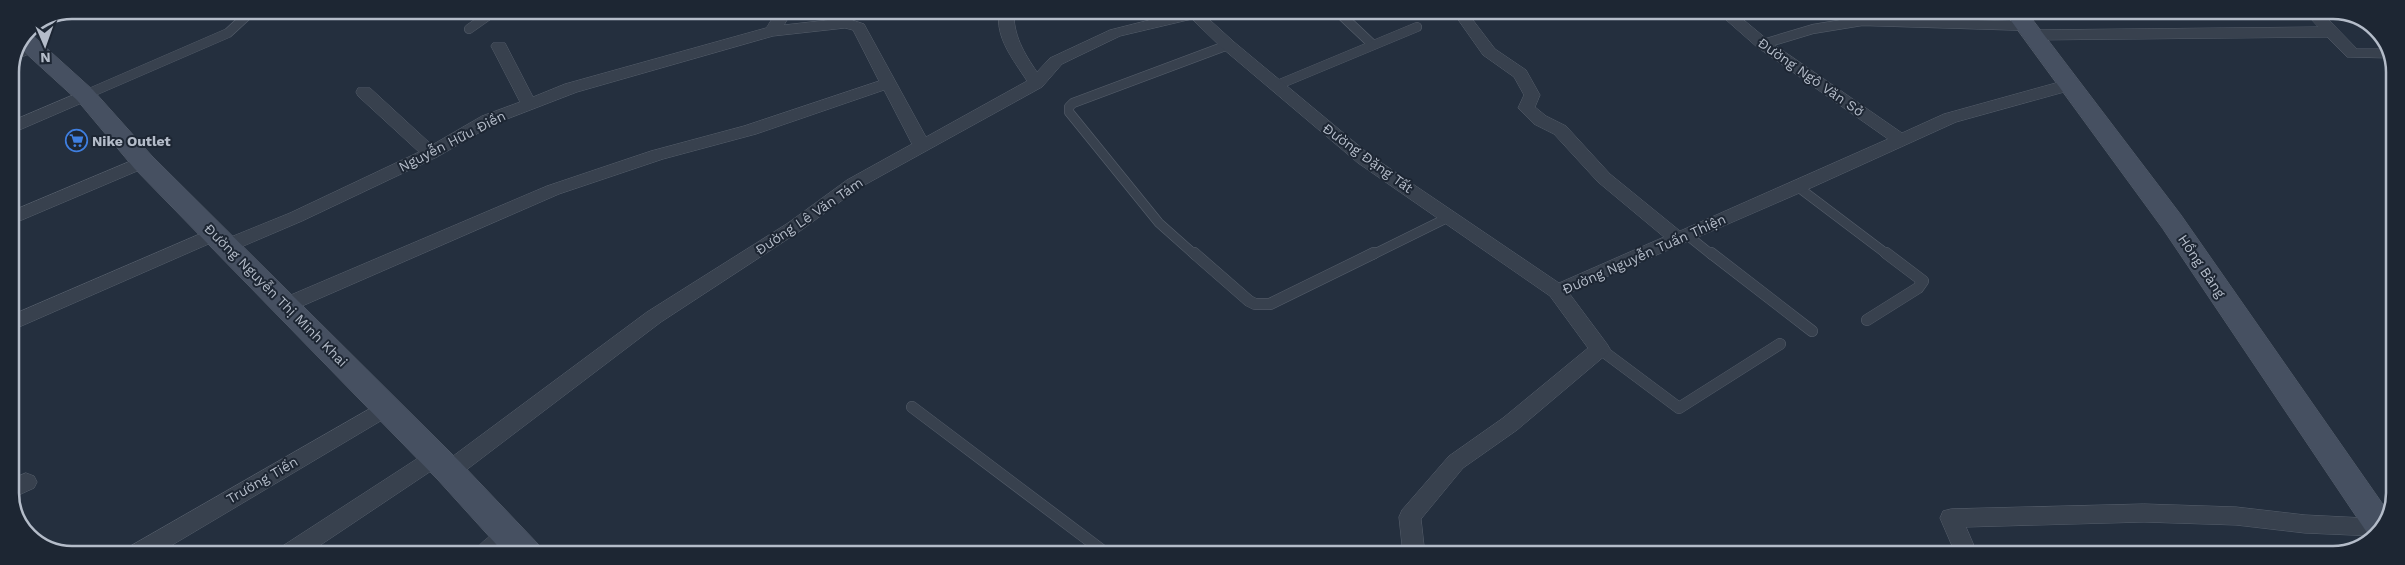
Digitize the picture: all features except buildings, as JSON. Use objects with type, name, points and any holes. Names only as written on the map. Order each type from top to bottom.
[{"type":"main road","name":"Hồng Bàng","points":[[2024,24],[2172,222],[2377,523]]},
{"type":"main road","name":"Đường Nguyễn Thị Minh Khai","points":[[25,47],[85,95],[143,162],[387,407],[517,545]]},
{"type":"street","points":[[772,31],[780,19]]},
{"type":"street","points":[[1004,19],[1006,36],[1036,83]]},
{"type":"street","name":"Đường Lê Văn Tám","points":[[303,546],[442,464],[654,317],[794,228],[853,184],[1036,83],[1056,61],[1115,33],[1170,19]]},
{"type":"street","name":"Đường Đặng Tất","points":[[1200,19],[1275,86],[1364,159],[1450,216],[1557,291]]},
{"type":"street","points":[[1464,19],[1490,52],[1520,74],[1532,95],[1526,108],[1540,120],[1560,130],[1604,178],[1683,237]]},
{"type":"street","name":"Đường Ngô Văn Sở","points":[[1733,19],[1763,44],[1901,140]]},
{"type":"street","points":[[2319,19],[2353,54],[2383,54]]},
{"type":"street","name":"Nguyễn Hữu Điền","points":[[19,320],[220,240],[296,217],[431,153],[488,120],[570,88],[772,31],[846,23],[859,27],[922,146]]},
{"type":"street","points":[[2024,24],[2331,32]]},
{"type":"street","points":[[499,46],[530,104]]},
{"type":"street","points":[[286,305],[553,190],[657,155],[750,130],[889,83]]},
{"type":"street","name":"Đường Nguyễn Tuấn Thiện","points":[[1600,349],[1557,291],[1798,187],[1950,118],[2069,85]]},
{"type":"street","points":[[364,92],[431,153]]},
{"type":"street","points":[[19,125],[85,95]]},
{"type":"street","points":[[19,214],[143,162]]},
{"type":"street","points":[[1413,546],[1410,517],[1456,462],[1510,424],[1600,349]]},
{"type":"street","name":"Trường Tiến","points":[[151,546],[387,407]]},
{"type":"street","points":[[1964,546],[1951,518],[2144,513],[2236,516],[2305,524],[2374,527]]},
{"type":"lane","points":[[85,95],[228,33],[243,19]]},
{"type":"lane","points":[[468,29],[483,19]]},
{"type":"lane","points":[[1345,19],[1372,44]]},
{"type":"lane","points":[[1763,44],[1813,29],[1862,21],[2024,24]]},
{"type":"lane","points":[[1275,86],[1372,44],[1417,27]]},
{"type":"lane","points":[[1228,45],[1073,103],[1069,107],[1069,112],[1159,223],[1249,301],[1255,304],[1270,304],[1450,216]]},
{"type":"lane","points":[[1798,187],[1923,281],[1918,288],[1867,320]]},
{"type":"lane","points":[[1683,237],[1812,331]]},
{"type":"lane","points":[[1600,349],[1679,408],[1780,344]]},
{"type":"lane","points":[[912,408],[1096,546]]},
{"type":"place","name":"Nike Outlet","points":[[76,141]]}]
